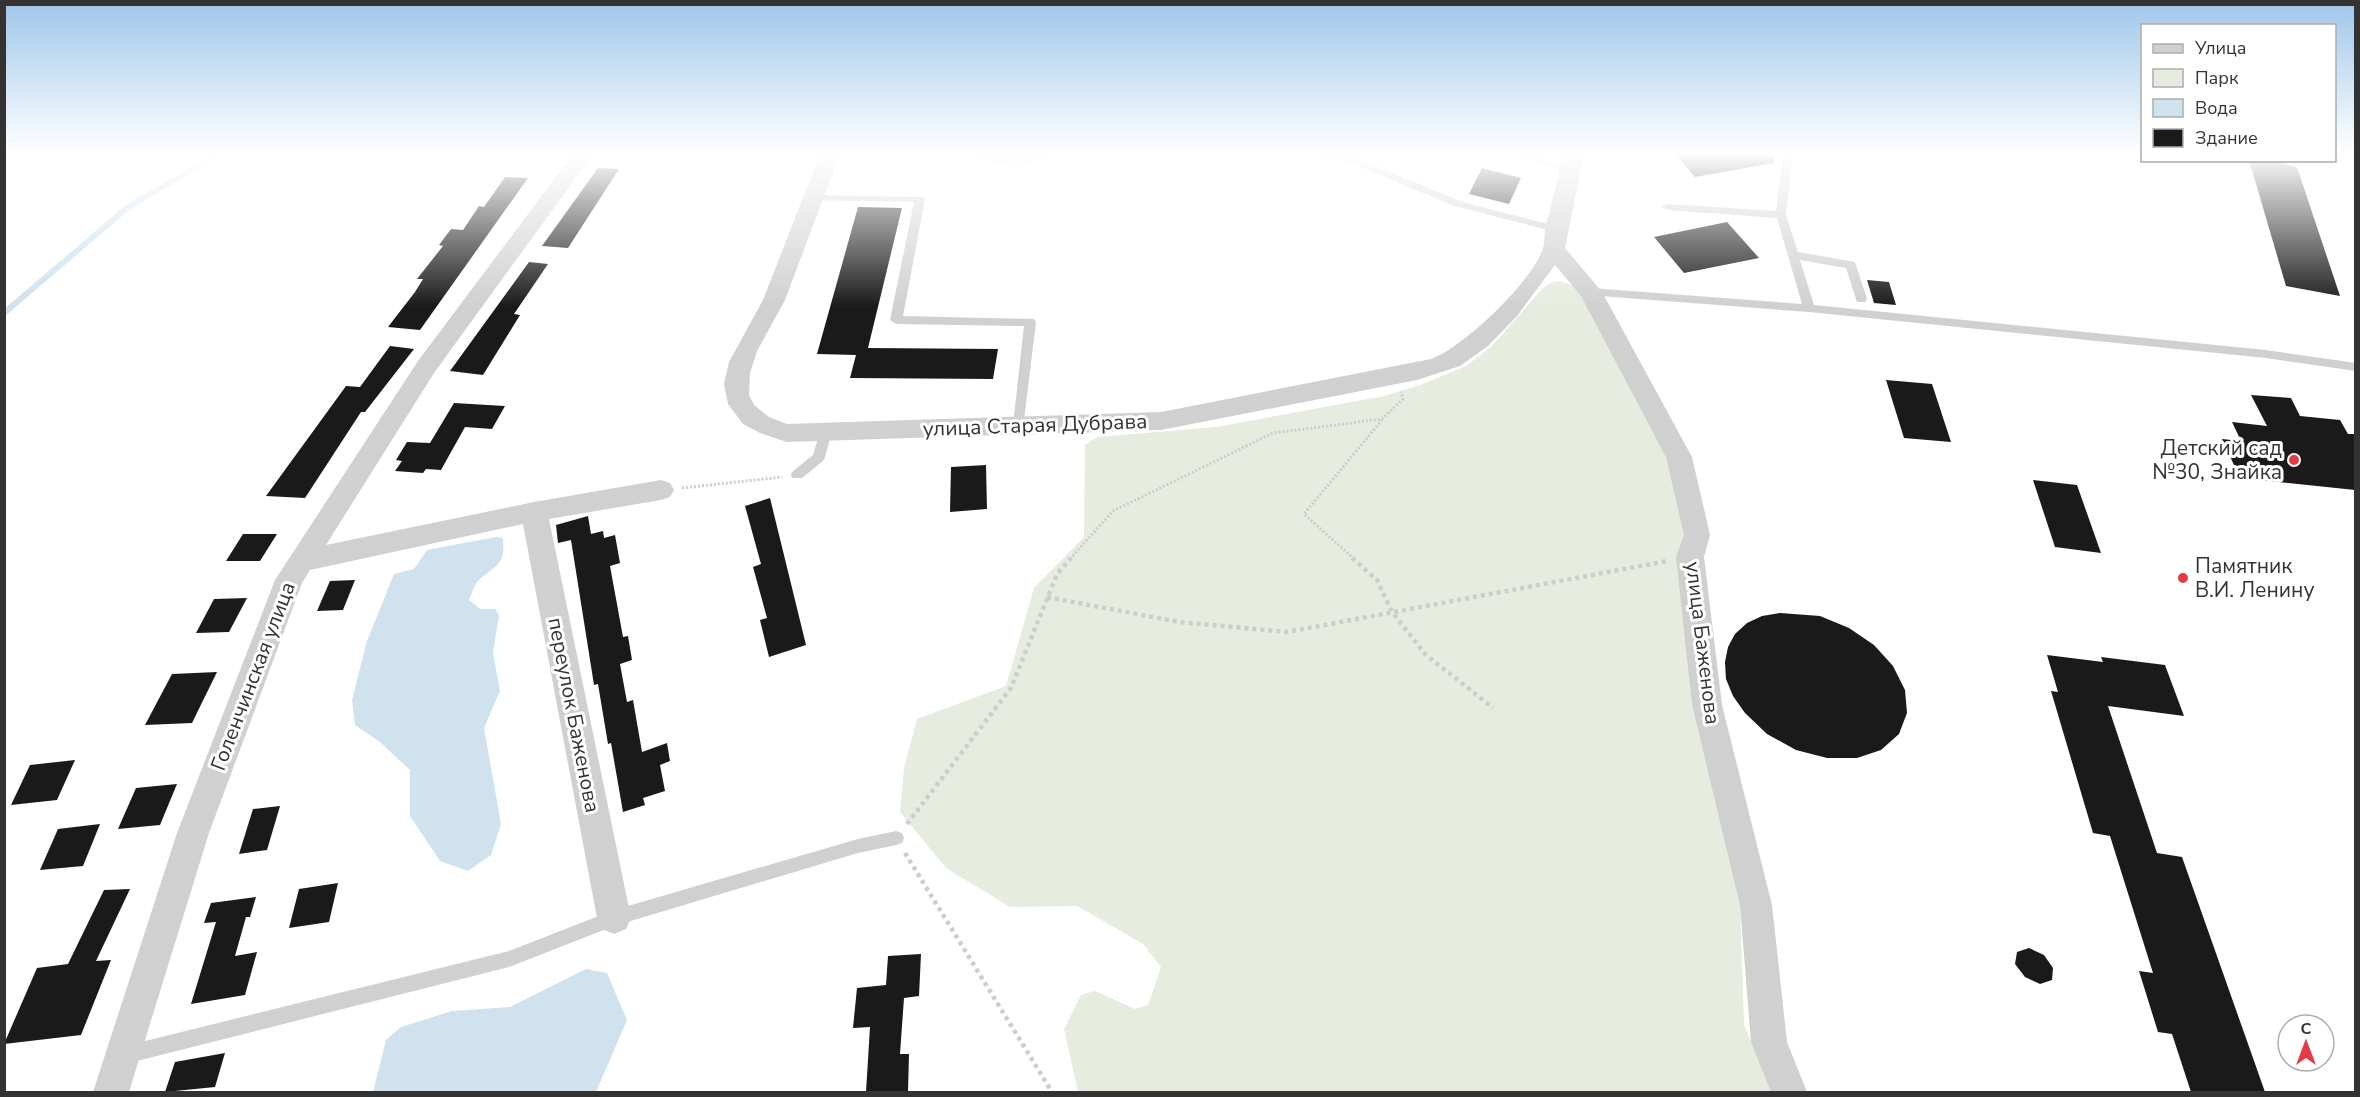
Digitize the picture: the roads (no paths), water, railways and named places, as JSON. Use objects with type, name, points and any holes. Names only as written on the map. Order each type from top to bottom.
[{"type":"street","name":"Голенчинская улица","points":[[111,1092],[193,833],[289,580],[426,367],[545,205]]},
{"type":"street","name":"улица Старая Дубрава","points":[[810,205],[773,303],[742,360],[736,384],[743,409],[760,426],[788,433],[1161,421],[1417,372],[1454,359],[1480,340],[1540,274],[1555,239]]},
{"type":"street","points":[[1555,239],[1562,205]]},
{"type":"street","name":"улица Баженова","points":[[1555,239],[1591,292],[1680,457],[1697,535],[1690,557],[1707,705],[1756,905],[1769,1042],[1789,1092]]},
{"type":"street","points":[[301,561],[534,512],[661,490]]},
{"type":"street","name":"переулок Баженова","points":[[534,512],[614,918]]},
{"type":"lane","points":[[919,205],[896,320],[1030,322],[1018,425]]},
{"type":"lane","points":[[1461,205],[1555,239]]},
{"type":"lane","points":[[1782,205],[1781,215],[1809,308]]},
{"type":"lane","points":[[1667,207],[1781,215]]},
{"type":"lane","points":[[1794,255],[1851,265],[1861,299]]},
{"type":"lane","points":[[1591,292],[1809,308],[2266,354],[2355,368]]},
{"type":"lane","points":[[797,476],[819,457],[826,432]]},
{"type":"lane","points":[[123,1055],[509,959],[614,918],[858,846],[896,838]]},
{"type":"water","points":[[496,537],[503,538],[501,559],[478,581],[469,600],[480,609],[495,609],[499,615],[493,653],[500,691],[484,728],[501,824],[491,855],[468,871],[440,861],[410,816],[410,770],[380,742],[355,725],[352,700],[367,641],[394,574],[414,569],[427,550]]},
{"type":"water","points":[[586,969],[607,973],[627,1020],[596,1092],[373,1092],[386,1040],[401,1027],[452,1011],[510,1007]]},
{"type":"waterway","points":[[4,313],[132,205]]},
{"type":"place","name":"Детский сад №30, Знайка","points":[[2294,460]]},
{"type":"place","name":"Памятник В.И. Ленину","points":[[2183,578]]}]
